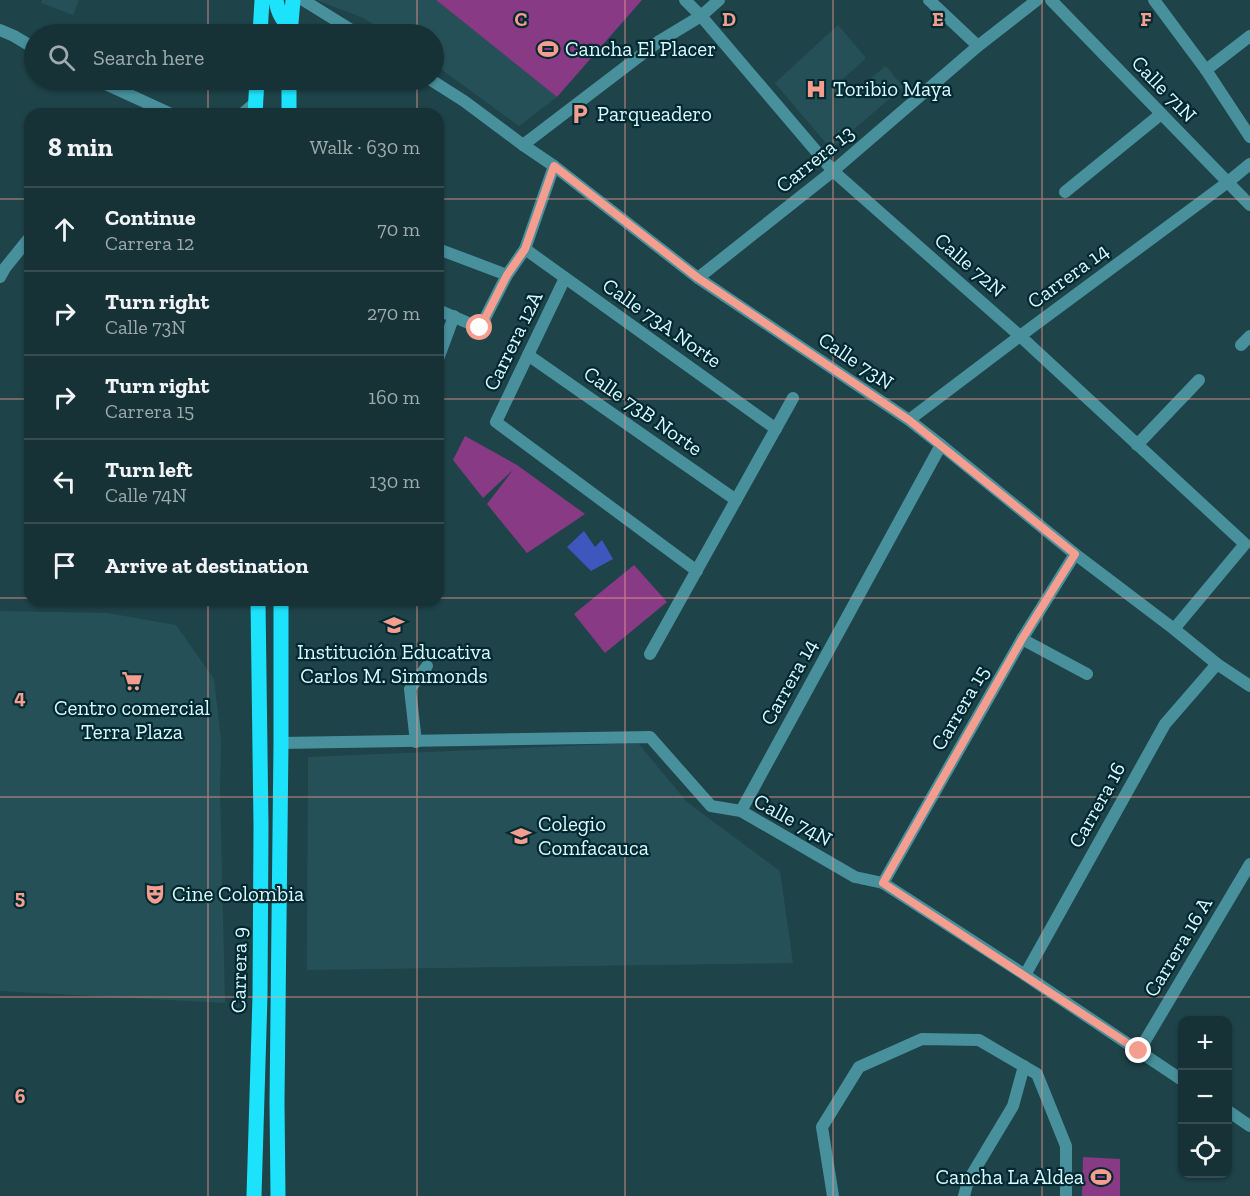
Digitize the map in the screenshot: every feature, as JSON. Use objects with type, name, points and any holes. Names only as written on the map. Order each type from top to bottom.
[{"type":"main road","points":[[261,24],[262,0]]},
{"type":"main road","points":[[276,0],[277,10],[285,24]]},
{"type":"main road","points":[[291,24],[293,0]]},
{"type":"main road","points":[[256,108],[257,90]]},
{"type":"main road","points":[[289,108],[290,90]]},
{"type":"main road","name":"Carrera 9","points":[[254,1196],[260,996],[261,826],[258,606]]},
{"type":"main road","name":"Carrera 9","points":[[278,1196],[280,606]]},
{"type":"street","points":[[303,0],[342,24]]},
{"type":"street","name":"Calle 72N","points":[[685,0],[833,171],[1020,336],[1245,544],[1174,629]]},
{"type":"street","points":[[523,146],[658,42],[701,16],[719,0]]},
{"type":"street","points":[[929,0],[978,46]]},
{"type":"street","name":"Carrera 13","points":[[698,278],[833,171],[978,46],[1037,0]]},
{"type":"street","name":"Calle 71N","points":[[1051,0],[1250,204]]},
{"type":"street","points":[[1154,0],[1206,70],[1250,137]]},
{"type":"street","points":[[0,30],[24,42]]},
{"type":"street","points":[[1206,70],[1250,36]]},
{"type":"street","name":"Calle 73N","points":[[444,88],[554,166],[698,278],[909,420],[1075,554],[1217,664],[1250,686]]},
{"type":"street","points":[[119,90],[158,108]]},
{"type":"street","points":[[1065,192],[1161,114]]},
{"type":"street","name":"Carrera 14","points":[[909,420],[1250,164]]},
{"type":"street","points":[[444,312],[480,328],[507,275],[525,249],[554,166]]},
{"type":"street","points":[[0,278],[24,244]]},
{"type":"street","name":"Calle 73A Norte","points":[[525,249],[776,429]]},
{"type":"street","points":[[444,251],[507,275]]},
{"type":"street","name":"Carrera 12A","points":[[565,278],[496,422],[697,571]]},
{"type":"street","points":[[444,343],[454,316]]},
{"type":"street","name":"Calle 73B Norte","points":[[528,355],[736,500]]},
{"type":"street","points":[[1137,445],[1199,380]]},
{"type":"street","points":[[650,654],[793,398]]},
{"type":"street","name":"Carrera 14","points":[[741,812],[941,445]]},
{"type":"street","name":"Carrera 15","points":[[883,883],[1022,639],[1075,554]]},
{"type":"street","points":[[1022,639],[1087,674]]},
{"type":"street","name":"Carrera 16","points":[[1025,975],[1165,724],[1217,664]]},
{"type":"street","points":[[416,742],[410,689],[428,666]]},
{"type":"street","name":"Calle 74N","points":[[281,743],[650,737],[711,806],[741,812],[855,877],[883,883],[1178,1077]]},
{"type":"street","name":"Carrera 16 A","points":[[1139,1051],[1250,864]]},
{"type":"street","points":[[834,1196],[822,1127],[859,1067],[922,1039],[979,1040],[1037,1074],[1066,1146],[1066,1196]]},
{"type":"street","points":[[964,1196],[968,1181],[1013,1106],[1024,1066]]},
{"type":"street","points":[[1232,1114],[1250,1126]]},
{"type":"shaded area","points":[[42,0],[79,0],[73,15],[41,3]]},
{"type":"shaded area","points":[[316,0],[436,0],[557,97],[519,126],[444,71],[444,24],[373,24]]},
{"type":"shaded area","name":"Cancha El Placer","points":[[436,0],[642,0],[557,97]]},
{"type":"shaded area","name":"Toribio Maya","points":[[838,25],[866,58],[843,79],[853,92],[886,66],[903,87],[831,149],[775,83]]},
{"type":"shaded area","points":[[465,436],[517,465],[585,514],[527,553],[487,504],[513,470],[483,498],[453,460]]},
{"type":"shaded area","points":[[634,565],[667,602],[605,653],[574,614]]},
{"type":"shaded area","points":[[0,611],[107,613],[176,625],[214,679],[221,740],[225,1003],[0,991]]},
{"type":"shaded area","name":"Colegio Comfacauca","points":[[638,743],[687,802],[780,871],[793,963],[307,970],[308,757]]},
{"type":"shaded area","name":"Cancha La Aldea","points":[[1083,1157],[1120,1159],[1120,1196],[1082,1196]]},
{"type":"water","points":[[584,531],[595,547],[602,540],[613,559],[591,571],[567,547]]},
{"type":"place","name":"Cancha El Placer","points":[[548,49]]},
{"type":"place","name":"Toribio Maya","points":[[816,89]]},
{"type":"place","name":"Parqueadero","points":[[580,114]]},
{"type":"place","name":"Institución Educativa Carlos M. Simmonds","points":[[394,625]]},
{"type":"place","name":"Centro comercial Terra Plaza","points":[[132,681]]},
{"type":"place","name":"Colegio Comfacauca","points":[[521,836]]},
{"type":"place","name":"Cine Colombia","points":[[155,894]]},
{"type":"place","name":"Cancha La Aldea","points":[[1101,1177]]},
{"type":"route","points":[[480,328],[507,275],[525,249],[554,166],[698,278],[909,420],[1075,554],[1022,639],[883,883],[1139,1051]]}]
